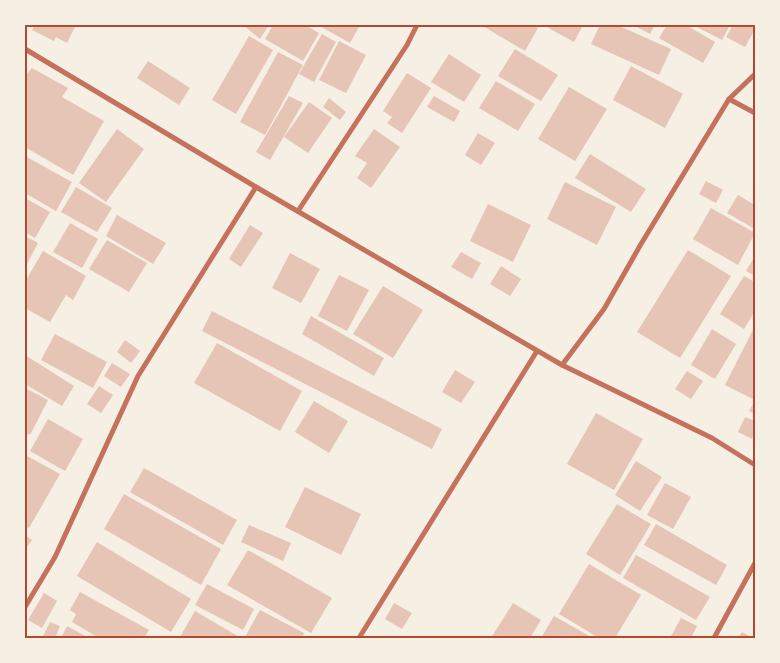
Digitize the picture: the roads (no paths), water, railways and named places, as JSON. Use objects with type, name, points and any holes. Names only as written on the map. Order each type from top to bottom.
[{"type":"street","points":[[298,211],[407,45],[417,25]]},
{"type":"street","points":[[25,49],[256,187],[562,365],[712,438],[755,465]]},
{"type":"street","points":[[562,365],[604,309],[640,244],[729,99],[755,74]]},
{"type":"street","points":[[729,99],[755,113]]},
{"type":"street","points":[[25,608],[55,558],[138,376],[256,187]]},
{"type":"street","points":[[359,638],[538,351]]},
{"type":"street","points":[[714,638],[755,563]]}]
